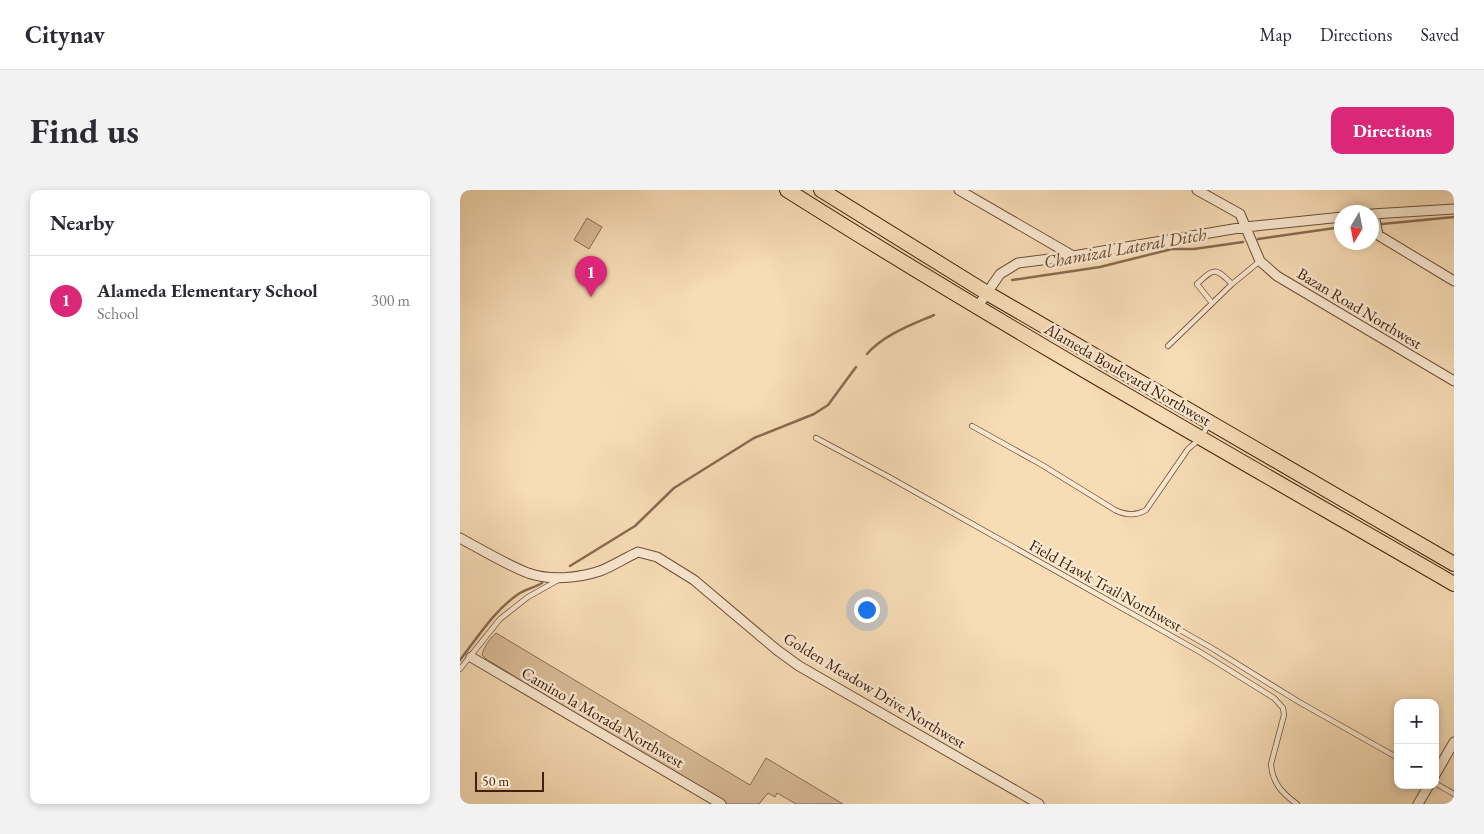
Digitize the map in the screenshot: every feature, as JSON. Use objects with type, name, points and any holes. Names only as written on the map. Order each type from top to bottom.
[{"type":"main road","name":"Alameda Boulevard Northwest","points":[[788,190],[881,250],[1454,584]]},
{"type":"main road","name":"Alameda Boulevard Northwest","points":[[821,190],[987,293],[1454,564]]},
{"type":"street","points":[[959,190],[1074,256]]},
{"type":"street","points":[[1197,190],[1240,214],[1260,261]]},
{"type":"street","points":[[1379,214],[1454,209]]},
{"type":"street","points":[[978,306],[1000,274],[1018,263],[1074,256],[1244,227],[1334,218]]},
{"type":"street","points":[[1379,236],[1454,281]]},
{"type":"street","name":"Bazan Road Northwest","points":[[1260,261],[1277,276],[1454,381]]},
{"type":"street","name":"Golden Meadow Drive Northwest","points":[[460,538],[530,574],[577,577],[601,570],[638,552],[657,557],[694,580],[786,658],[1039,804]]},
{"type":"street","name":"Camino la Morada Northwest","points":[[471,657],[720,804]]},
{"type":"street","points":[[1439,767],[1454,742]]},
{"type":"street","points":[[1418,804],[1427,789]]},
{"type":"lane","points":[[1168,346],[1232,284],[1260,261]]},
{"type":"lane","points":[[1212,303],[1197,284],[1210,272],[1216,271],[1232,284]]},
{"type":"lane","points":[[972,426],[1123,514],[1139,514],[1146,510],[1188,449],[1201,438],[1209,422]]},
{"type":"lane","name":"Field Hawk Trail Northwest","points":[[816,438],[1200,652],[1274,698],[1283,708],[1284,715],[1271,770],[1284,795],[1298,804]]},
{"type":"lane","points":[[460,669],[500,619],[528,597],[562,577]]},
{"type":"lane","points":[[1124,596],[1134,604],[1210,647],[1299,702],[1394,756]]},
{"type":"lane","points":[[1439,785],[1454,794]]},
{"type":"shaded area","points":[[587,218],[602,227],[589,249],[574,240]]},
{"type":"shaded area","points":[[496,633],[750,785],[766,758],[843,804],[796,804],[777,793],[775,797],[768,793],[759,804],[725,804],[486,659],[482,655],[483,652]]},
{"type":"waterway","name":"Chamizal Lateral Ditch","points":[[1382,224],[1454,217]]},
{"type":"waterway","name":"Chamizal Lateral Ditch","points":[[1258,239],[1334,228]]},
{"type":"waterway","name":"Chamizal Lateral Ditch","points":[[1012,280],[1100,267],[1172,249],[1194,249],[1243,242]]},
{"type":"waterway","name":"Chamizal Lateral Ditch","points":[[867,354],[889,336],[934,315]]},
{"type":"waterway","name":"Chamizal Lateral Ditch","points":[[570,566],[635,526],[674,488],[754,438],[814,414],[828,405],[856,367]]},
{"type":"waterway","name":"Chamizal Lateral Ditch","points":[[460,660],[500,609],[520,593],[542,583]]},
{"type":"place","name":"Alameda Elementary School","points":[[591,297]]}]
